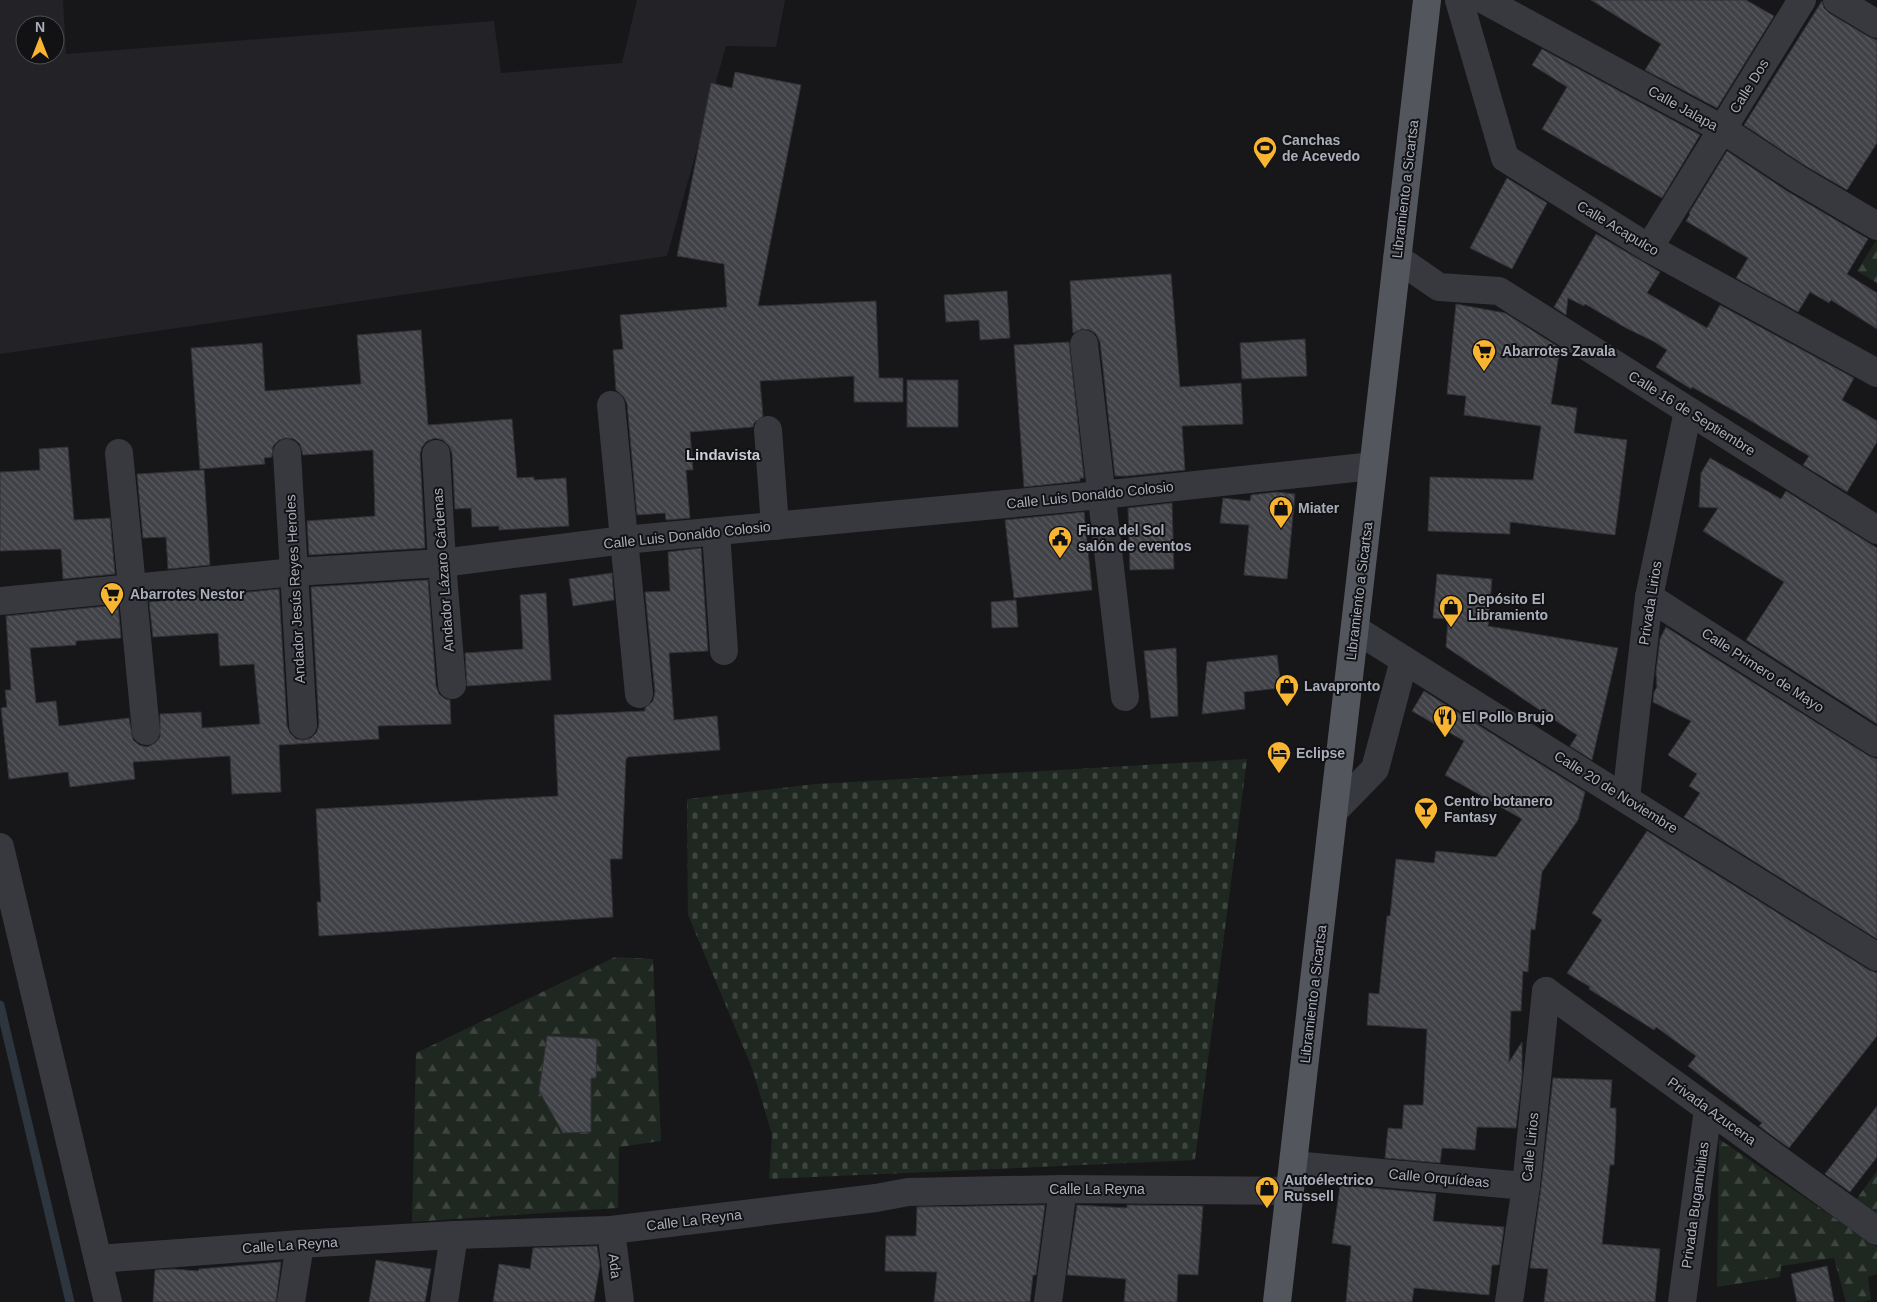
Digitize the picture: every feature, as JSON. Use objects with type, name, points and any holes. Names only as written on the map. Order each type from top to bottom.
[{"type":"main road","name":"Libramiento a Sicartsa","points":[[1277,1302],[1427,0]]},
{"type":"street","name":"Calle Acapulco","points":[[1459,0],[1505,158],[1649,248],[1877,372]]},
{"type":"street","name":"Calle Jalapa","points":[[1484,0],[1722,129],[1796,178],[1877,226]]},
{"type":"street","name":"Calle Dos","points":[[1649,248],[1802,0]]},
{"type":"street","points":[[1837,0],[1877,24]]},
{"type":"street","name":"Calle 16 de Septiembre","points":[[1397,258],[1440,287],[1499,291],[1877,530]]},
{"type":"street","points":[[1084,344],[1125,697]]},
{"type":"street","points":[[611,404],[639,694]]},
{"type":"street","name":"Privada Lirios","points":[[1626,798],[1649,596],[1688,410]]},
{"type":"street","points":[[768,430],[775,526]]},
{"type":"street","points":[[118,453],[146,731]]},
{"type":"street","name":"Andador Jesús Reyes Heroles","points":[[287,453],[303,725]]},
{"type":"street","name":"Andador Lázaro Cárdenas","points":[[436,454],[442,564],[452,685]]},
{"type":"street","name":"Calle Luis Donaldo Colosio","points":[[0,601],[294,572],[442,564],[624,540],[1101,495],[1373,466]]},
{"type":"street","points":[[716,532],[724,651]]},
{"type":"street","name":"Calle Primero de Mayo","points":[[1649,596],[1877,743]]},
{"type":"street","name":"Calle 20 de Noviembre","points":[[1355,629],[1877,957]]},
{"type":"street","points":[[1334,811],[1375,769],[1404,660]]},
{"type":"street","points":[[0,847],[108,1302]]},
{"type":"street","name":"Privada Azucena","points":[[1546,991],[1877,1232]]},
{"type":"street","name":"Calle Lirios","points":[[1509,1302],[1526,1186],[1546,991]]},
{"type":"street","name":"Privada Bugambilias","points":[[1682,1302],[1708,1108]]},
{"type":"street","name":"Calle Orquídeas","points":[[1292,1178],[1526,1186]]},
{"type":"street","name":"Calle La Reyna","points":[[98,1259],[454,1235],[611,1230],[876,1198],[908,1192],[1063,1189],[1292,1178]]},
{"type":"street","points":[[1048,1302],[1063,1189]]},
{"type":"street","name":"Ada","points":[[611,1230],[620,1302]]},
{"type":"street","points":[[444,1302],[454,1235]]},
{"type":"street","points":[[291,1302],[300,1244]]},
{"type":"shaded area","points":[[0,0],[63,0],[64,15],[15,15],[15,65],[65,65],[65,36],[66,54],[494,21],[501,73],[622,63],[637,0],[785,0],[776,47],[726,46],[667,256],[0,354]]},
{"type":"green space","points":[[1877,239],[1877,283],[1857,271]]},
{"type":"green space","points":[[1247,759],[1195,1160],[769,1179],[772,1134],[752,1068],[688,915],[687,799],[816,784]]},
{"type":"green space","points":[[615,957],[653,959],[661,1141],[619,1147],[618,1208],[412,1222],[416,1053]]},
{"type":"green space","points":[[1719,1139],[1877,1247],[1877,1274],[1868,1277],[1871,1300],[1846,1302],[1834,1258],[1781,1266],[1780,1277],[1717,1287]]},
{"type":"green space","points":[[1877,1171],[1877,1217],[1855,1201]]},
{"type":"building","points":[[1591,0],[1746,0],[1774,16],[1717,108],[1645,70],[1661,44]]},
{"type":"building","points":[[1822,1],[1824,8],[1829,13],[1877,40],[1877,143],[1847,190],[1804,165],[1744,125]]},
{"type":"building","points":[[1542,49],[1700,135],[1662,198],[1542,129],[1567,87],[1532,65]]},
{"type":"building","points":[[735,72],[801,85],[758,306],[876,301],[879,378],[903,378],[903,402],[854,402],[854,376],[760,381],[763,416],[754,423],[753,427],[690,432],[693,470],[686,470],[690,518],[666,520],[665,513],[637,515],[627,403],[616,390],[613,350],[623,349],[620,315],[727,307],[724,264],[677,256],[711,83],[732,88]]},
{"type":"building","points":[[1727,151],[1787,191],[1868,239],[1847,274],[1877,293],[1877,329],[1831,300],[1829,303],[1810,292],[1798,312],[1736,278],[1748,258],[1686,221]]},
{"type":"building","points":[[1507,178],[1547,203],[1512,269],[1470,248]]},
{"type":"building","points":[[1596,234],[1660,272],[1647,293],[1707,328],[1720,305],[1854,378],[1842,400],[1877,421],[1877,442],[1847,492],[1803,465],[1809,456],[1656,367],[1667,350],[1653,341],[1585,304],[1584,306],[1568,298],[1566,315],[1554,307]]},
{"type":"building","points":[[1171,274],[1180,387],[1241,383],[1243,424],[1182,426],[1185,470],[1115,476],[1100,342],[1096,334],[1090,330],[1082,329],[1073,333],[1070,281]]},
{"type":"building","points":[[1007,291],[1010,338],[980,340],[979,320],[946,322],[944,295]]},
{"type":"building","points":[[1456,304],[1505,313],[1560,348],[1551,404],[1577,408],[1574,433],[1627,440],[1615,535],[1510,522],[1510,534],[1428,531],[1430,477],[1533,480],[1541,426],[1464,415],[1466,396],[1447,394]]},
{"type":"building","points":[[421,330],[428,425],[512,419],[517,478],[534,477],[534,480],[566,478],[569,526],[499,530],[499,526],[472,527],[471,508],[455,509],[452,453],[449,446],[443,440],[435,438],[427,441],[422,447],[420,454],[425,548],[309,555],[307,521],[375,516],[373,450],[303,455],[300,444],[294,439],[286,438],[279,440],[273,446],[272,457],[264,458],[265,464],[200,469],[191,348],[262,343],[265,391],[361,384],[357,335]]},
{"type":"building","points":[[1305,339],[1307,376],[1242,379],[1240,343]]},
{"type":"building","points":[[1069,342],[1084,478],[1080,478],[1080,481],[1024,487],[1014,345]]},
{"type":"building","points":[[907,380],[958,380],[958,427],[907,427]]},
{"type":"building","points":[[68,447],[74,520],[110,518],[115,574],[63,579],[61,549],[0,551],[0,472],[40,470],[39,449]]},
{"type":"building","points":[[1710,458],[1781,499],[1786,491],[1877,548],[1877,724],[1746,640],[1784,582],[1703,531],[1718,508],[1699,507],[1701,473]]},
{"type":"building","points":[[204,470],[210,565],[168,569],[166,537],[143,538],[137,474]]},
{"type":"building","points":[[1276,492],[1295,494],[1287,579],[1244,575],[1249,525],[1220,523],[1223,498],[1250,501],[1251,495]]},
{"type":"building","points":[[1172,503],[1174,569],[1130,570],[1128,508]]},
{"type":"building","points":[[1084,512],[1092,590],[1014,598],[1005,520]]},
{"type":"building","points":[[701,548],[708,651],[669,653],[674,720],[717,716],[720,750],[628,757],[626,759],[622,859],[610,859],[613,917],[319,936],[317,902],[321,902],[316,809],[558,796],[554,715],[645,711],[645,708],[653,701],[655,692],[645,592],[670,591],[668,552]]},
{"type":"building","points":[[612,573],[614,600],[573,606],[569,579]]},
{"type":"building","points":[[1437,574],[1492,579],[1488,626],[1618,648],[1592,760],[1570,746],[1577,735],[1446,647],[1448,619],[1433,618]]},
{"type":"building","points":[[428,580],[436,686],[439,694],[445,699],[450,700],[451,724],[378,726],[379,739],[279,745],[281,792],[232,794],[230,756],[133,762],[135,779],[70,787],[68,772],[9,779],[1,708],[7,707],[5,690],[11,690],[6,616],[118,605],[121,638],[76,641],[76,645],[30,648],[36,703],[56,701],[59,726],[129,718],[133,740],[139,745],[147,747],[155,743],[160,737],[160,714],[201,712],[202,728],[260,724],[254,664],[220,666],[218,633],[153,637],[149,602],[279,589],[287,726],[290,733],[296,739],[304,740],[311,738],[317,732],[319,724],[311,587]]},
{"type":"building","points":[[546,593],[551,680],[467,686],[465,653],[523,649],[520,595]]},
{"type":"building","points":[[1016,600],[1018,627],[992,628],[991,602]]},
{"type":"building","points":[[1666,627],[1869,756],[1877,759],[1877,939],[1684,817],[1700,793],[1689,786],[1697,774],[1668,755],[1691,721],[1653,702],[1654,692],[1657,687],[1656,672],[1660,639]]},
{"type":"building","points":[[1176,648],[1178,716],[1151,718],[1144,651]]},
{"type":"building","points":[[1277,655],[1281,688],[1244,692],[1245,709],[1202,714],[1207,662]]},
{"type":"building","points":[[1424,691],[1585,792],[1578,820],[1542,872],[1535,930],[1531,929],[1528,972],[1523,971],[1521,1011],[1511,1011],[1509,1062],[1522,1042],[1522,1076],[1516,1128],[1477,1127],[1475,1150],[1442,1148],[1440,1163],[1385,1158],[1388,1128],[1402,1129],[1404,1105],[1423,1105],[1427,1029],[1367,1025],[1369,993],[1379,994],[1387,916],[1390,916],[1396,859],[1434,863],[1436,851],[1496,857],[1522,819],[1445,775],[1464,741],[1412,711]]},
{"type":"building","points":[[1647,831],[1869,970],[1877,973],[1877,1036],[1789,1148],[1759,1126],[1762,1123],[1688,1066],[1696,1056],[1656,1027],[1654,1030],[1567,973],[1602,920],[1592,913]]},
{"type":"building","points":[[547,1036],[597,1039],[596,1078],[591,1078],[591,1132],[563,1133],[539,1091]]},
{"type":"building","points":[[1553,1078],[1612,1080],[1610,1108],[1616,1108],[1614,1165],[1610,1165],[1602,1244],[1660,1249],[1655,1302],[1544,1302],[1548,1269],[1530,1268]]},
{"type":"building","points":[[1877,1106],[1877,1157],[1850,1192],[1825,1174]]},
{"type":"building","points":[[1340,1185],[1436,1194],[1433,1221],[1504,1227],[1499,1265],[1492,1265],[1489,1295],[1414,1288],[1412,1302],[1346,1302],[1351,1246],[1332,1243]]},
{"type":"building","points":[[1045,1205],[1036,1275],[1033,1275],[1030,1302],[934,1302],[937,1272],[885,1271],[886,1236],[916,1236],[917,1207]]},
{"type":"building","points":[[1077,1205],[1127,1208],[1127,1205],[1203,1206],[1198,1275],[1178,1274],[1177,1302],[1124,1302],[1126,1279],[1067,1275]]},
{"type":"building","points":[[597,1246],[600,1265],[594,1302],[493,1302],[499,1264],[530,1269],[533,1248]]},
{"type":"building","points":[[376,1260],[431,1269],[425,1302],[369,1302]]},
{"type":"building","points":[[281,1262],[276,1302],[153,1302],[155,1270],[198,1271],[199,1269]]},
{"type":"building","points":[[1827,1266],[1834,1302],[1797,1302],[1791,1274]]},
{"type":"waterway","points":[[0,1005],[70,1302]]},
{"type":"place","name":"Canchas de Acevedo","points":[[1265,169]]},
{"type":"place","name":"Abarrotes Zavala","points":[[1484,372]]},
{"type":"place","name":"Miater","points":[[1281,529]]},
{"type":"place","name":"Finca del Sol salón de eventos","points":[[1060,559]]},
{"type":"place","name":"Abarrotes Nestor","points":[[112,615]]},
{"type":"place","name":"Depósito El Libramiento","points":[[1451,628]]},
{"type":"place","name":"Lavapronto","points":[[1287,707]]},
{"type":"place","name":"El Pollo Brujo","points":[[1445,738]]},
{"type":"place","name":"Eclipse","points":[[1279,774]]},
{"type":"place","name":"Centro botanero Fantasy","points":[[1426,830]]},
{"type":"place","name":"Autoélectrico Russell","points":[[1267,1209]]},
{"type":"district","name":"Lindavista","points":[[723,455]]}]
